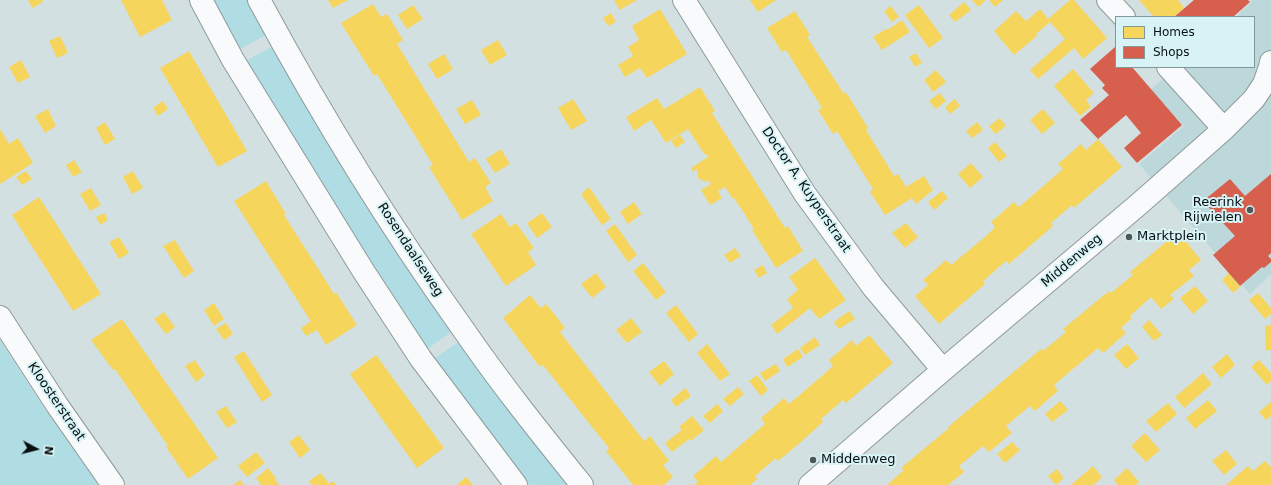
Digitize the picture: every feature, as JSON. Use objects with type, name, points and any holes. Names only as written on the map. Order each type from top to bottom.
[{"type":"street","points":[[201,0],[233,60],[364,272],[421,359],[516,485]]},
{"type":"street","name":"Rosendaalseweg","points":[[259,0],[341,142],[409,250],[463,329],[515,400],[582,485]]},
{"type":"street","name":"Doctor A. Kuyperstraat","points":[[684,0],[806,194],[873,287],[943,370]]},
{"type":"street","points":[[1108,0],[1123,16]]},
{"type":"street","name":"Middenweg","points":[[810,485],[1139,204],[1224,129],[1254,99],[1264,84],[1271,62]]},
{"type":"street","points":[[1169,68],[1224,129]]},
{"type":"street","name":"Kloosterstraat","points":[[0,317],[57,405],[113,485]]},
{"type":"shaded area","points":[[213,0],[247,0],[265,33],[264,36],[242,48],[239,48]]},
{"type":"shaded area","points":[[1250,0],[1271,0],[1271,274],[1250,294],[1139,164],[1184,126],[1150,90],[1176,68],[1255,68],[1255,16],[1236,16],[1252,2]]},
{"type":"shaded area","points":[[270,48],[273,48],[400,256],[450,330],[450,333],[427,349],[371,268],[248,63],[247,60]]},
{"type":"shaded area","points":[[0,340],[46,411],[99,485],[0,485]]},
{"type":"shaded area","points":[[457,343],[460,344],[567,485],[529,485],[472,412],[435,360],[435,358]]},
{"type":"building: Homes","points":[[28,0],[42,0],[43,2],[32,8]]},
{"type":"building: Homes","points":[[121,0],[162,0],[172,20],[140,37]]},
{"type":"building: Homes","points":[[328,0],[348,0],[333,8]]},
{"type":"building: Homes","points":[[614,0],[637,0],[620,10]]},
{"type":"building: Homes","points":[[750,0],[776,0],[758,12]]},
{"type":"building: Homes","points":[[972,0],[986,0],[978,7]]},
{"type":"building: Homes","points":[[989,0],[1003,0],[995,7]]},
{"type":"building: Homes","points":[[1070,0],[1074,0],[1107,38],[1083,59],[1074,48],[1038,79],[1030,70],[1065,39],[1050,22],[1036,34],[1037,36],[1014,55],[994,31],[1016,11],[1026,21],[1040,9],[1048,19]]},
{"type":"building: Homes","points":[[1139,0],[1178,0],[1184,8],[1175,16],[1153,16]]},
{"type":"building: Homes","points":[[964,2],[971,10],[955,22],[949,15]]},
{"type":"building: Homes","points":[[373,4],[381,17],[387,14],[403,40],[397,44],[469,162],[475,158],[491,183],[485,187],[493,201],[462,220],[429,167],[433,165],[377,74],[374,76],[341,23]]},
{"type":"building: Homes","points":[[413,5],[423,19],[407,29],[398,15]]},
{"type":"building: Homes","points":[[919,5],[943,38],[929,48],[905,15]]},
{"type":"building: Homes","points":[[891,6],[899,17],[892,22],[884,11]]},
{"type":"building: Homes","points":[[660,9],[687,54],[647,78],[640,68],[625,77],[618,65],[633,56],[628,47],[639,40],[632,26]]},
{"type":"building: Homes","points":[[795,11],[810,35],[807,37],[844,94],[846,92],[868,128],[866,130],[894,176],[898,174],[906,187],[924,176],[933,190],[916,204],[912,198],[885,215],[870,192],[873,189],[837,131],[833,134],[818,110],[822,108],[786,50],[782,52],[767,28]]},
{"type":"building: Homes","points":[[611,13],[616,22],[608,26],[603,18]]},
{"type":"building: Homes","points":[[902,20],[910,32],[882,50],[873,37]]},
{"type":"building: Homes","points":[[60,36],[68,53],[57,58],[49,41]]},
{"type":"building: Homes","points":[[498,40],[507,55],[490,65],[481,50]]},
{"type":"building: Homes","points":[[189,51],[247,151],[218,167],[160,68]]},
{"type":"building: Homes","points":[[916,53],[922,63],[915,67],[909,57]]},
{"type":"building: Homes","points":[[444,54],[453,69],[437,79],[428,64]]},
{"type":"building: Homes","points":[[21,60],[30,77],[18,83],[9,67]]},
{"type":"building: Homes","points":[[1073,69],[1094,93],[1086,100],[1091,107],[1080,116],[1054,86]]},
{"type":"building: Homes","points":[[936,70],[946,82],[933,92],[924,80]]},
{"type":"building: Homes","points":[[700,87],[715,111],[712,113],[785,228],[788,226],[803,251],[776,268],[752,230],[754,229],[744,213],[725,187],[718,191],[722,198],[710,205],[701,190],[711,184],[708,180],[706,182],[698,178],[697,169],[693,172],[691,168],[708,157],[707,154],[705,155],[688,129],[666,143],[651,120],[634,131],[626,117],[657,98],[664,109]]},
{"type":"building: Homes","points":[[940,93],[946,101],[936,109],[929,101]]},
{"type":"building: Homes","points":[[573,99],[587,121],[571,130],[558,108]]},
{"type":"building: Homes","points":[[955,99],[960,106],[950,114],[945,107]]},
{"type":"building: Homes","points":[[472,100],[481,115],[465,124],[456,109]]},
{"type":"building: Homes","points":[[163,101],[168,109],[158,116],[153,108]]},
{"type":"building: Homes","points":[[48,109],[56,126],[45,133],[35,116]]},
{"type":"building: Homes","points":[[1043,109],[1055,123],[1042,134],[1030,120]]},
{"type":"building: Homes","points":[[1000,118],[1006,126],[995,134],[989,126]]},
{"type":"building: Homes","points":[[105,122],[115,139],[105,145],[96,128]]},
{"type":"building: Homes","points":[[977,122],[983,130],[972,138],[966,131]]},
{"type":"building: Homes","points":[[0,129],[9,144],[18,138],[33,163],[0,184]]},
{"type":"building: Homes","points":[[680,135],[685,142],[676,148],[671,141]]},
{"type":"building: Homes","points":[[1098,139],[1122,167],[1074,208],[1072,205],[1051,223],[1053,226],[1009,264],[1006,261],[983,281],[985,284],[939,324],[915,296],[928,285],[923,280],[946,260],[951,265],[985,237],[995,227],[991,222],[1014,202],[1019,207],[1063,169],[1058,164],[1081,144],[1086,150]]},
{"type":"building: Homes","points":[[995,142],[1007,156],[999,162],[988,148]]},
{"type":"building: Homes","points":[[501,149],[510,164],[495,173],[486,159]]},
{"type":"building: Homes","points":[[74,160],[82,172],[73,177],[66,165]]},
{"type":"building: Homes","points":[[971,163],[983,177],[970,188],[958,174]]},
{"type":"building: Homes","points":[[26,171],[32,179],[22,185],[16,177]]},
{"type":"building: Homes","points":[[133,171],[143,188],[132,194],[123,177]]},
{"type":"building: Homes","points":[[266,181],[286,214],[284,215],[334,294],[336,292],[357,325],[326,345],[317,330],[306,336],[301,328],[311,321],[234,201]]},
{"type":"building: Homes","points":[[589,187],[611,219],[602,225],[581,194]]},
{"type":"building: Homes","points":[[91,188],[101,205],[90,211],[80,194]]},
{"type":"building: Homes","points":[[942,191],[948,198],[934,210],[928,202]]},
{"type":"building: Homes","points":[[39,197],[101,294],[73,311],[12,215]]},
{"type":"building: Homes","points":[[634,202],[642,214],[628,224],[620,212]]},
{"type":"building: Homes","points":[[104,213],[108,220],[100,225],[96,217]]},
{"type":"building: Homes","points":[[542,213],[552,227],[537,238],[527,223]]},
{"type":"building: Homes","points":[[501,214],[510,227],[516,223],[534,248],[528,252],[536,265],[506,286],[471,234]]},
{"type":"building: Homes","points":[[906,223],[918,237],[905,248],[892,233]]},
{"type":"building: Homes","points":[[615,224],[637,255],[628,262],[606,231]]},
{"type":"building: Homes","points":[[1178,232],[1201,260],[1189,270],[1194,276],[1170,295],[1174,299],[1161,309],[1151,297],[1130,316],[1132,318],[1121,328],[1126,333],[1103,353],[1098,348],[1054,385],[1058,391],[1035,411],[1030,406],[1006,426],[1012,433],[989,452],[983,446],[959,466],[964,472],[948,485],[887,485],[904,470],[901,468],[949,428],[948,427],[1041,349],[1043,351],[1066,332],[1063,329],[1109,291],[1111,293],[1133,275],[1130,272]]},
{"type":"building: Homes","points":[[119,237],[129,253],[119,259],[109,242]]},
{"type":"building: Homes","points":[[175,240],[194,271],[184,278],[163,246]]},
{"type":"building: Homes","points":[[735,248],[741,256],[730,263],[724,255]]},
{"type":"building: Homes","points":[[815,258],[846,300],[819,319],[810,308],[777,334],[771,325],[793,308],[787,299],[798,290],[789,277]]},
{"type":"building: Homes","points":[[643,263],[666,292],[656,300],[633,271]]},
{"type":"building: Homes","points":[[763,265],[767,273],[759,278],[754,270]]},
{"type":"building: Homes","points":[[596,273],[606,287],[592,298],[581,284]]},
{"type":"building: Homes","points":[[1229,273],[1240,287],[1233,293],[1222,280]]},
{"type":"building: Homes","points":[[1195,286],[1208,301],[1193,314],[1180,298]]},
{"type":"building: Homes","points":[[1258,293],[1271,308],[1271,314],[1265,319],[1249,300]]},
{"type":"building: Homes","points":[[530,295],[541,308],[546,304],[565,328],[560,332],[644,441],[650,436],[669,461],[663,465],[673,477],[664,485],[633,485],[606,451],[609,448],[543,365],[540,367],[503,318]]},
{"type":"building: Homes","points":[[214,303],[224,319],[214,326],[204,310]]},
{"type":"building: Homes","points":[[676,305],[698,334],[689,342],[666,313]]},
{"type":"building: Homes","points":[[849,311],[855,319],[839,329],[834,322]]},
{"type":"building: Homes","points":[[164,312],[175,327],[166,334],[154,319]]},
{"type":"building: Homes","points":[[631,318],[642,332],[627,343],[616,330]]},
{"type":"building: Homes","points":[[122,319],[218,458],[188,479],[166,447],[168,446],[115,369],[113,370],[91,340]]},
{"type":"building: Homes","points":[[1149,320],[1162,335],[1154,341],[1142,327]]},
{"type":"building: Homes","points":[[226,323],[233,334],[224,340],[216,329]]},
{"type":"building: Homes","points":[[1271,325],[1271,350],[1266,350],[1265,326]]},
{"type":"building: Homes","points":[[869,335],[893,363],[846,403],[843,400],[821,419],[823,422],[801,442],[778,461],[776,458],[755,476],[757,479],[750,485],[694,485],[698,482],[693,476],[716,456],[721,462],[765,424],[761,418],[784,398],[789,404],[833,366],[829,360],[852,340],[856,346]]},
{"type":"building: Homes","points":[[815,337],[820,345],[805,355],[800,348]]},
{"type":"building: Homes","points":[[707,344],[730,374],[720,381],[697,353]]},
{"type":"building: Homes","points":[[1127,344],[1139,358],[1126,369],[1114,355]]},
{"type":"building: Homes","points":[[798,349],[803,357],[787,367],[783,359]]},
{"type":"building: Homes","points":[[244,351],[272,395],[262,402],[234,357]]},
{"type":"building: Homes","points":[[1227,354],[1235,365],[1221,378],[1212,367]]},
{"type":"building: Homes","points":[[376,355],[444,448],[417,468],[350,374]]},
{"type":"building: Homes","points":[[195,360],[205,375],[196,382],[185,366]]},
{"type":"building: Homes","points":[[1259,360],[1271,373],[1271,381],[1267,385],[1251,367]]},
{"type":"building: Homes","points":[[664,361],[674,374],[660,386],[649,372]]},
{"type":"building: Homes","points":[[776,364],[780,371],[765,381],[760,373]]},
{"type":"building: Homes","points":[[1203,373],[1212,384],[1184,408],[1175,397]]},
{"type":"building: Homes","points":[[757,375],[768,390],[761,396],[749,381]]},
{"type":"building: Homes","points":[[738,387],[744,394],[730,406],[723,399]]},
{"type":"building: Homes","points":[[685,388],[691,396],[676,407],[671,400]]},
{"type":"building: Homes","points":[[1208,400],[1217,411],[1195,429],[1186,418]]},
{"type":"building: Homes","points":[[1060,401],[1068,410],[1052,422],[1045,414]]},
{"type":"building: Homes","points":[[1271,402],[1271,416],[1266,420],[1259,412]]},
{"type":"building: Homes","points":[[1168,403],[1177,414],[1156,432],[1146,421]]},
{"type":"building: Homes","points":[[717,404],[723,411],[710,423],[703,416]]},
{"type":"building: Homes","points":[[226,406],[237,422],[227,428],[216,412]]},
{"type":"building: Homes","points":[[692,416],[704,430],[691,441],[689,439],[672,452],[665,443],[682,430],[679,427]]},
{"type":"building: Homes","points":[[1145,433],[1160,450],[1146,462],[1131,446]]},
{"type":"building: Homes","points":[[299,435],[310,450],[300,458],[289,442]]},
{"type":"building: Homes","points":[[1012,442],[1020,450],[1005,463],[997,454]]},
{"type":"building: Homes","points":[[1226,450],[1237,464],[1224,475],[1212,461]]},
{"type":"building: Homes","points":[[256,452],[265,463],[247,477],[238,466]]},
{"type":"building: Homes","points":[[1265,461],[1271,467],[1271,485],[1226,485],[1248,466],[1253,471]]},
{"type":"building: Homes","points":[[1093,466],[1102,477],[1096,483],[1093,485],[1071,485]]},
{"type":"building: Homes","points":[[268,468],[276,478],[275,479],[279,485],[261,485],[256,478]]},
{"type":"building: Homes","points":[[1127,468],[1139,482],[1136,485],[1118,485],[1114,480]]},
{"type":"building: Homes","points":[[1057,469],[1064,478],[1056,485],[1048,476]]},
{"type":"building: Homes","points":[[321,473],[329,484],[333,481],[336,485],[312,485],[309,481]]},
{"type":"building: Homes","points":[[466,477],[473,485],[457,485]]},
{"type":"building: Homes","points":[[240,480],[244,485],[233,485]]},
{"type":"building: Shops","points":[[1194,0],[1248,0],[1250,2],[1234,16],[1175,16]]},
{"type":"building: Shops","points":[[1115,47],[1115,68],[1133,68],[1182,125],[1137,163],[1124,148],[1141,133],[1126,115],[1098,139],[1080,120],[1109,95],[1102,88],[1105,85],[1090,69]]},
{"type":"building: Shops","points":[[1271,174],[1271,253],[1268,256],[1271,259],[1271,262],[1264,268],[1262,267],[1240,286],[1213,255],[1235,236],[1203,201],[1230,179],[1245,196]]},
{"type":"place","name":"Reerink Rijwielen","points":[[1250,210]]},
{"type":"place","name":"Marktplein","points":[[1129,237]]},
{"type":"place","name":"Middenweg","points":[[813,460]]}]
